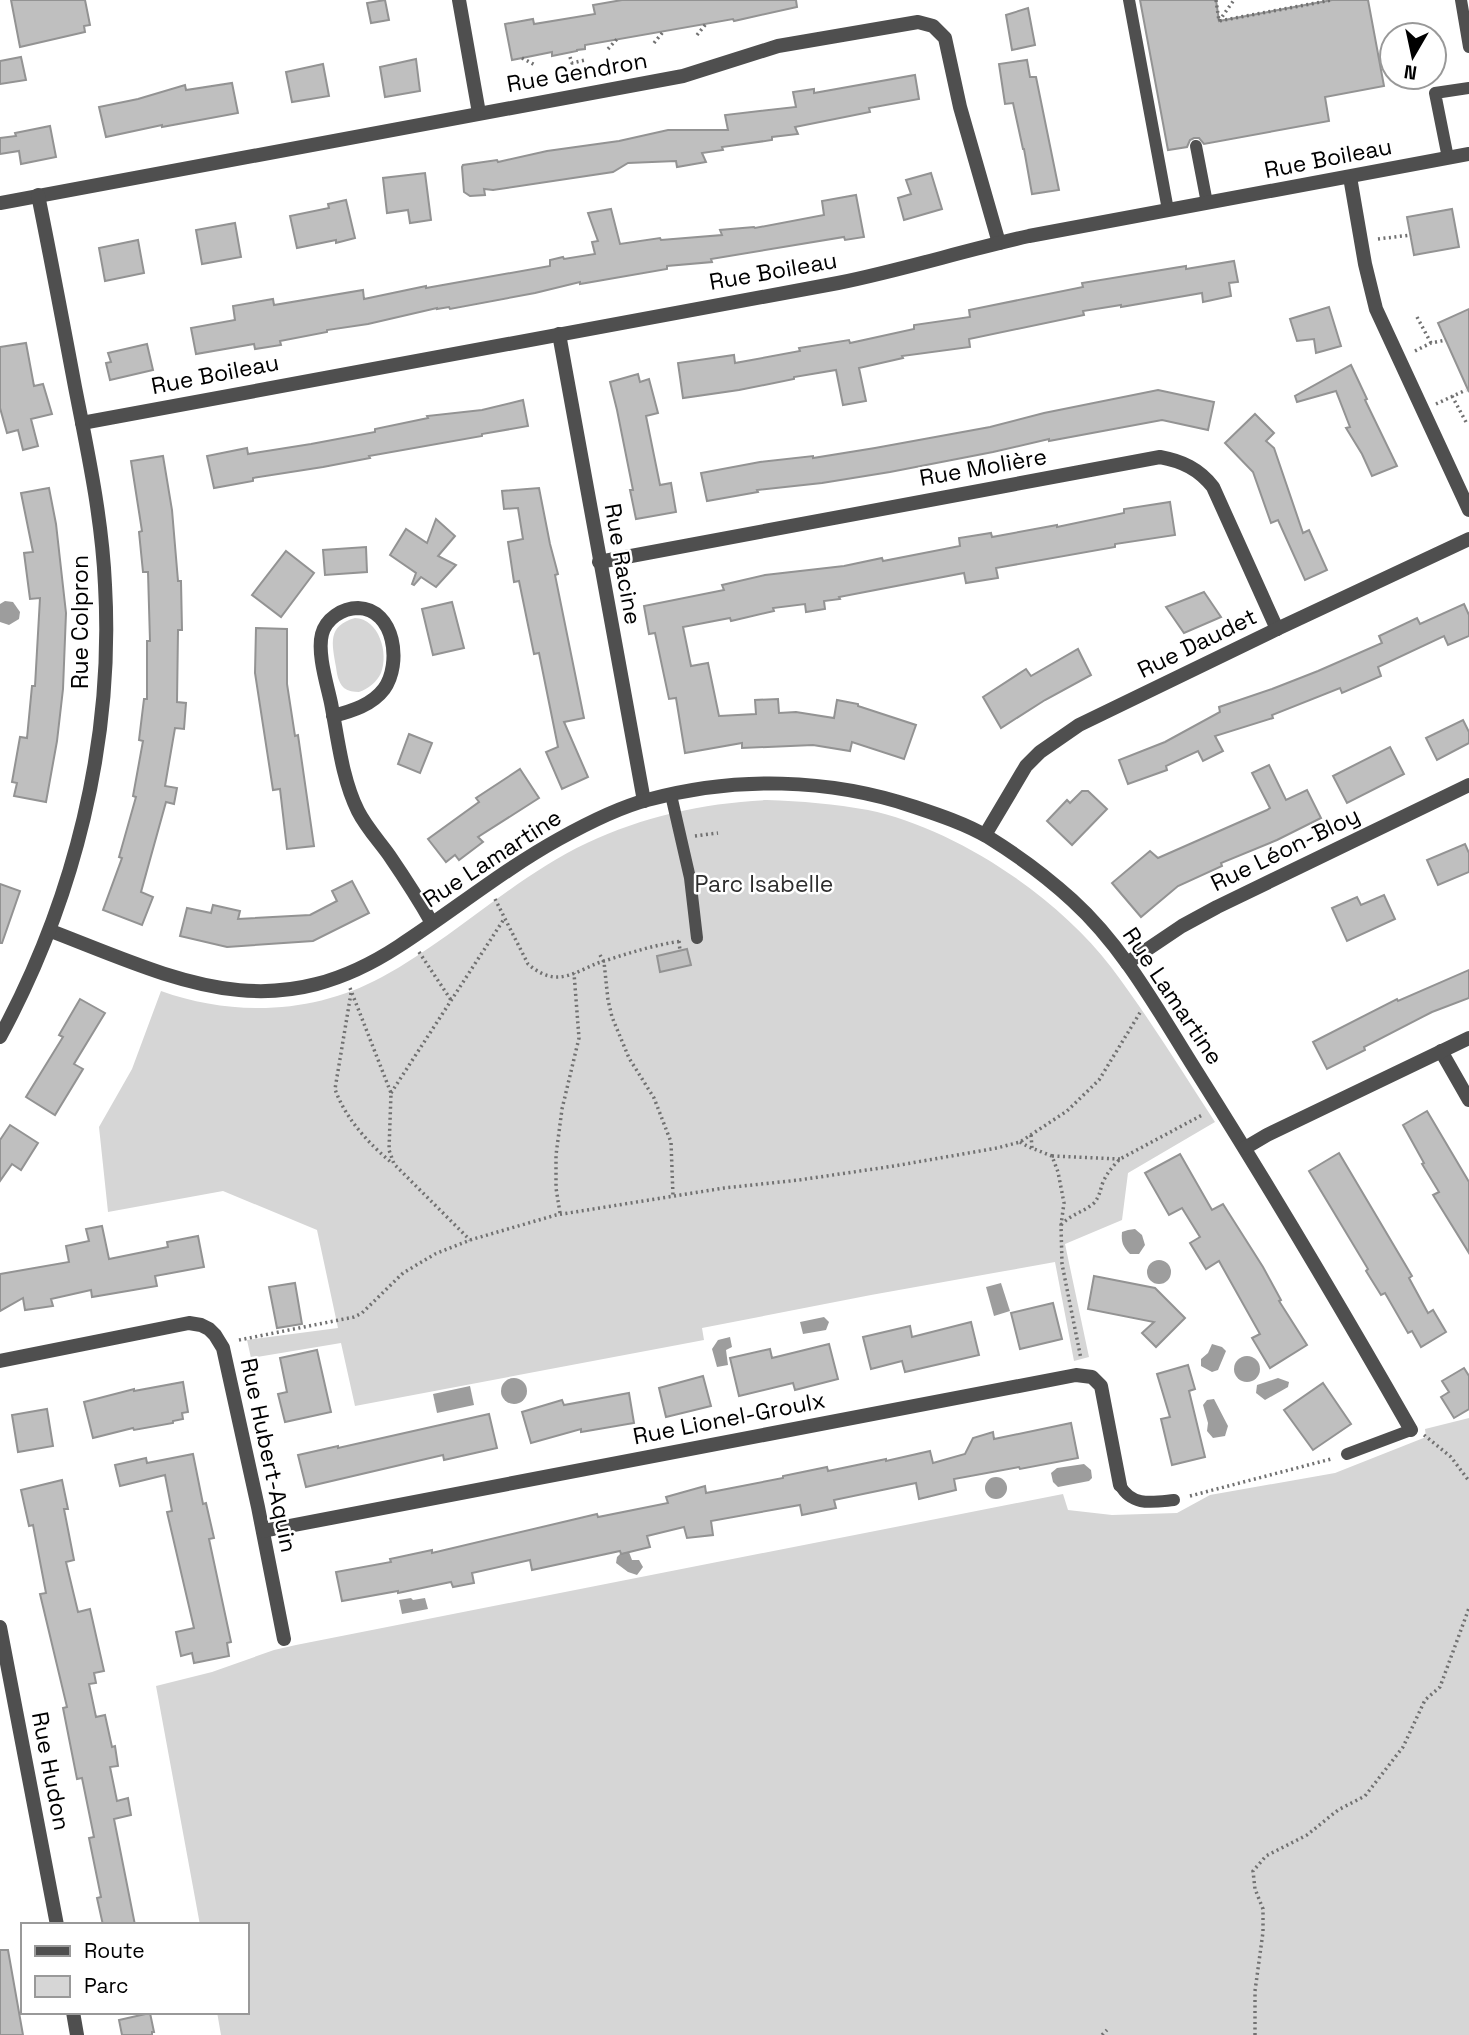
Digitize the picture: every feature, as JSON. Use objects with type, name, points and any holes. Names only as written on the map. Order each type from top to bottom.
[{"type":"street","points":[[459,0],[480,113]]},
{"type":"street","name":"Rue Gendron","points":[[0,202],[682,76],[778,46],[907,23],[926,23],[945,38],[960,107],[999,243]]},
{"type":"street","name":"Rue Boileau","points":[[82,423],[888,273],[972,248],[1469,154]]},
{"type":"street","points":[[1350,177],[1364,264],[1376,309],[1469,510]]},
{"type":"street","name":"Rue Colpron","points":[[0,1037],[51,931],[79,841],[96,761],[104,690],[107,624],[103,552],[97,508],[38,195]]},
{"type":"street","name":"Rue Racine","points":[[559,334],[644,801]]},
{"type":"street","name":"Rue Molière","points":[[599,562],[1160,457],[1188,465],[1213,487],[1278,629]]},
{"type":"street","name":"Rue Daudet","points":[[985,835],[1026,766],[1056,740],[1079,725],[1469,539]]},
{"type":"street","points":[[333,716],[369,702],[383,691],[391,674],[394,658],[390,636],[382,618],[367,609],[349,608],[341,611],[323,630],[321,647],[333,716],[346,777],[359,813],[432,923]]},
{"type":"street","name":"Rue Lamartine","points":[[51,931],[183,980],[232,991],[257,992],[299,988],[345,976],[367,965],[558,839],[589,823],[644,801],[745,784],[833,787],[902,803],[985,835],[1073,901],[1115,945],[1245,1148],[1411,1430]]},
{"type":"street","name":"Rue Léon-Bloy","points":[[1127,963],[1217,907],[1469,785]]},
{"type":"street","points":[[1245,1148],[1469,1038]]},
{"type":"street","points":[[1441,1051],[1469,1100]]},
{"type":"street","name":"Rue Hubert-Aquin","points":[[0,1361],[189,1323],[209,1329],[223,1348],[284,1639]]},
{"type":"street","name":"Rue Lionel-Groulx","points":[[263,1531],[1076,1375],[1092,1377],[1101,1386],[1120,1485]]},
{"type":"street","name":"Rue Hudon","points":[[0,1627],[57,1923]]},
{"type":"street","points":[[73,2014],[78,2035]]},
{"type":"lane","points":[[1129,0],[1168,210]]},
{"type":"lane","points":[[1461,0],[1469,47]]},
{"type":"lane","points":[[1448,158],[1436,93],[1469,88]]},
{"type":"lane","points":[[1196,146],[1207,203]]},
{"type":"lane","points":[[671,795],[690,878],[697,938]]},
{"type":"lane","points":[[1347,1454],[1411,1430]]},
{"type":"lane","points":[[1120,1485],[1130,1498],[1139,1502],[1174,1500]]},
{"type":"path","points":[[1216,0],[1219,21]]},
{"type":"path","points":[[1219,21],[1234,0]]},
{"type":"path","points":[[1219,21],[1332,0]]},
{"type":"path","points":[[697,35],[706,24]]},
{"type":"path","points":[[654,43],[663,32]]},
{"type":"path","points":[[608,49],[617,38]]},
{"type":"path","points":[[570,57],[572,63],[585,60]]},
{"type":"path","points":[[522,58],[535,65]]},
{"type":"path","points":[[1361,241],[1410,235]]},
{"type":"path","points":[[1417,317],[1431,343]]},
{"type":"path","points":[[1398,358],[1431,343],[1446,340]]},
{"type":"path","points":[[1423,410],[1466,390]]},
{"type":"path","points":[[1452,396],[1466,422]]},
{"type":"path","points":[[682,837],[718,833]]},
{"type":"path","points":[[495,899],[528,964],[547,975],[558,977],[640,950],[697,938]]},
{"type":"path","points":[[391,1093],[504,919]]},
{"type":"path","points":[[410,939],[451,1000]]},
{"type":"path","points":[[679,941],[680,951]]},
{"type":"path","points":[[600,955],[604,962],[612,1017],[629,1058],[654,1098],[671,1142],[673,1196]]},
{"type":"path","points":[[560,1214],[556,1188],[556,1155],[562,1110],[579,1038],[573,973]]},
{"type":"path","points":[[394,1164],[388,1150],[391,1093],[352,991],[335,1089],[339,1099],[373,1147],[394,1164],[470,1240]]},
{"type":"path","points":[[234,1342],[354,1317],[362,1313],[403,1273],[435,1254],[470,1240],[560,1214],[894,1166],[1020,1142],[1067,1111],[1099,1080],[1150,997]]},
{"type":"path","points":[[1061,1225],[1070,1216],[1092,1205],[1111,1169],[1120,1159],[1219,1106]]},
{"type":"path","points":[[1031,1135],[1032,1148]]},
{"type":"path","points":[[1020,1142],[1052,1156],[1120,1159]]},
{"type":"path","points":[[1052,1156],[1064,1203],[1061,1225],[1062,1264],[1081,1360]]},
{"type":"path","points":[[1411,1430],[1424,1435],[1451,1457],[1469,1481]]},
{"type":"path","points":[[1174,1500],[1347,1454]]},
{"type":"path","points":[[1255,2035],[1255,1991],[1263,1932],[1263,1909],[1255,1889],[1253,1871],[1266,1856],[1307,1835],[1338,1810],[1365,1796],[1404,1747],[1425,1700],[1440,1687],[1469,1608]]},
{"type":"path","points":[[1102,2035],[1107,2030]]},
{"type":"green space","points":[[355,618],[370,624],[376,631],[384,656],[379,676],[372,685],[359,692],[347,690],[340,683],[333,643],[340,626]]},
{"type":"green space","name":"Parc Isabelle","points":[[767,800],[843,806],[901,819],[969,849],[1033,891],[1089,941],[1111,967],[1215,1122],[1128,1173],[1122,1220],[1065,1244],[1089,1357],[1074,1361],[1055,1262],[702,1328],[704,1340],[355,1406],[341,1343],[251,1358],[247,1340],[338,1328],[317,1230],[223,1191],[108,1212],[99,1127],[132,1069],[161,991],[217,1005],[245,1008],[301,1005],[329,998],[382,977],[434,945],[534,873],[587,843],[630,825],[675,812],[720,804]]},
{"type":"green space","points":[[1469,1418],[1469,2035],[221,2035],[217,2014],[248,2014],[248,1923],[200,1923],[156,1686],[212,1672],[296,1645],[1063,1494],[1068,1510],[1112,1515],[1177,1513],[1210,1495],[1335,1473],[1426,1437],[1425,1429]]},
{"type":"shaded area","points":[[5,601],[13,602],[20,612],[19,619],[9,625],[0,622],[0,604]]},
{"type":"shaded area","points":[[1135,1229],[1142,1235],[1145,1245],[1139,1254],[1130,1254],[1123,1244],[1122,1232]]},
{"type":"shaded area","points":[[1159,1260],[1168,1263],[1171,1272],[1168,1281],[1159,1284],[1150,1281],[1147,1272],[1150,1263]]},
{"type":"shaded area","points":[[1001,1283],[1010,1311],[994,1316],[986,1287]]},
{"type":"shaded area","points":[[824,1317],[829,1322],[826,1330],[803,1334],[800,1322]]},
{"type":"shaded area","points":[[730,1337],[732,1347],[726,1350],[728,1365],[717,1367],[712,1349],[718,1340]]},
{"type":"shaded area","points":[[1212,1344],[1226,1351],[1218,1370],[1212,1372],[1201,1366],[1201,1359]]},
{"type":"shaded area","points":[[1247,1356],[1256,1360],[1260,1369],[1256,1378],[1247,1382],[1238,1378],[1234,1369],[1238,1360]]},
{"type":"shaded area","points":[[514,1378],[523,1382],[527,1391],[523,1400],[514,1404],[505,1400],[501,1391],[505,1382]]},
{"type":"shaded area","points":[[1278,1378],[1289,1382],[1288,1387],[1265,1400],[1256,1393],[1257,1385]]},
{"type":"shaded area","points":[[470,1386],[474,1405],[437,1413],[433,1394]]},
{"type":"shaded area","points":[[1214,1399],[1228,1426],[1225,1436],[1213,1438],[1207,1431],[1208,1423],[1203,1405],[1207,1400]]},
{"type":"shaded area","points":[[1084,1464],[1091,1470],[1092,1478],[1089,1481],[1058,1487],[1053,1482],[1051,1473],[1057,1468]]},
{"type":"shaded area","points":[[992,1477],[1000,1477],[1007,1484],[1007,1492],[1000,1499],[992,1499],[985,1492],[985,1484]]},
{"type":"shaded area","points":[[622,1552],[629,1552],[632,1560],[639,1560],[643,1567],[637,1575],[616,1563]]},
{"type":"shaded area","points":[[425,1598],[428,1609],[402,1614],[399,1600]]},
{"type":"building","points":[[11,0],[85,0],[90,25],[84,26],[85,32],[20,47]]},
{"type":"building","points":[[385,0],[389,20],[371,23],[367,3]]},
{"type":"building","points":[[622,0],[796,0],[797,7],[734,21],[733,19],[585,45],[585,49],[552,56],[552,52],[512,60],[505,24],[533,19],[534,24],[595,14],[593,5]]},
{"type":"building","points":[[1140,0],[1216,0],[1219,21],[1332,0],[1368,0],[1378,54],[1378,87],[1325,97],[1329,121],[1204,144],[1199,138],[1194,138],[1187,147],[1168,150]]},
{"type":"building","points":[[1028,8],[1035,45],[1012,50],[1006,15]]},
{"type":"building","points":[[21,57],[26,80],[0,84],[0,61]]},
{"type":"building","points":[[416,59],[420,91],[385,97],[380,67]]},
{"type":"building","points":[[1027,60],[1030,77],[1036,77],[1059,190],[1032,194],[1013,103],[1005,104],[999,64]]},
{"type":"building","points":[[323,64],[329,96],[292,102],[286,72]]},
{"type":"building","points":[[915,75],[919,99],[869,108],[870,112],[795,127],[798,134],[772,137],[772,140],[722,147],[723,150],[702,153],[706,162],[677,167],[676,161],[628,163],[613,172],[493,190],[484,189],[485,195],[470,196],[464,192],[463,165],[498,162],[668,130],[728,130],[725,115],[796,107],[793,92],[814,89],[814,93]]},
{"type":"building","points":[[232,83],[238,113],[106,137],[99,107],[185,85],[186,90]]},
{"type":"building","points":[[50,126],[56,157],[21,164],[19,151],[0,154],[0,138]]},
{"type":"building","points":[[425,173],[431,220],[410,223],[408,210],[387,213],[383,178]]},
{"type":"building","points":[[931,173],[942,209],[904,220],[898,198],[911,194],[906,180]]},
{"type":"building","points":[[856,195],[864,237],[845,240],[844,237],[711,259],[712,262],[667,266],[667,269],[580,282],[450,309],[437,308],[280,341],[281,345],[255,349],[254,344],[196,354],[191,328],[235,320],[233,306],[273,299],[274,305],[363,290],[364,299],[550,266],[550,260],[563,257],[595,254],[592,242],[598,241],[588,213],[611,209],[620,244],[660,238],[722,235],[720,230],[755,228],[824,215],[822,201]]},
{"type":"building","points":[[346,200],[355,238],[297,248],[290,216],[329,208],[328,204]]},
{"type":"building","points":[[1452,209],[1459,247],[1414,255],[1407,217]]},
{"type":"building","points":[[235,223],[241,257],[202,264],[196,230]]},
{"type":"building","points":[[138,240],[144,273],[105,281],[99,248]]},
{"type":"building","points":[[1234,261],[1238,282],[1229,283],[1231,296],[1203,302],[1202,293],[1083,311],[1084,315],[969,339],[970,347],[902,356],[903,358],[859,368],[866,401],[843,405],[836,370],[739,390],[683,398],[678,363],[734,355],[735,363],[800,351],[799,348],[849,340],[850,343],[914,329],[914,325],[970,317],[969,310],[1083,287],[1082,283]]},
{"type":"building","points":[[1329,307],[1341,346],[1316,353],[1314,339],[1297,341],[1290,319]]},
{"type":"building","points":[[1469,309],[1469,392],[1438,323]]},
{"type":"building","points":[[26,343],[34,386],[43,384],[52,414],[31,419],[38,446],[23,450],[18,430],[7,433],[0,408],[0,347]]},
{"type":"building","points":[[147,344],[153,370],[110,380],[106,363],[111,362],[108,353]]},
{"type":"building","points":[[1351,365],[1397,466],[1372,476],[1346,428],[1350,427],[1336,391],[1297,402],[1295,396]]},
{"type":"building","points":[[638,374],[640,382],[649,379],[658,413],[646,416],[660,485],[671,483],[676,512],[636,519],[630,490],[633,490],[610,382]]},
{"type":"building","points":[[1158,390],[1214,402],[1208,430],[1162,420],[1049,439],[890,472],[757,490],[758,492],[707,501],[701,473],[760,462],[813,458],[875,448],[990,427]]},
{"type":"building","points":[[523,400],[528,426],[323,467],[253,478],[253,481],[214,488],[207,456],[247,448],[248,454],[311,444],[375,432],[375,429],[428,418],[427,416],[482,410]]},
{"type":"building","points":[[1255,414],[1274,433],[1266,441],[1274,448],[1303,533],[1309,530],[1327,570],[1305,580],[1278,520],[1271,523],[1253,472],[1225,443]]},
{"type":"building","points":[[163,456],[172,510],[178,581],[181,581],[182,630],[178,630],[177,702],[186,703],[184,729],[175,728],[165,786],[177,788],[174,804],[166,802],[141,892],[153,897],[142,925],[103,910],[122,858],[119,857],[136,797],[133,796],[143,741],[139,740],[144,699],[147,699],[147,641],[150,641],[148,572],[143,572],[139,532],[142,531],[131,461]]},
{"type":"building","points":[[49,488],[66,613],[63,689],[46,802],[14,796],[17,783],[12,782],[20,737],[27,738],[32,686],[35,686],[40,598],[30,599],[24,553],[33,552],[21,493]]},
{"type":"building","points":[[539,488],[558,574],[555,575],[584,718],[564,722],[588,777],[562,789],[546,752],[558,747],[539,653],[534,654],[519,581],[514,582],[508,542],[523,539],[518,508],[504,509],[502,491]]},
{"type":"building","points":[[1170,502],[1175,535],[996,568],[998,578],[966,583],[964,573],[839,597],[840,599],[824,601],[825,609],[806,612],[805,604],[773,608],[774,611],[731,621],[730,618],[683,627],[691,666],[708,663],[719,716],[756,714],[755,700],[778,699],[779,713],[796,712],[834,718],[837,700],[858,704],[916,725],[904,759],[852,742],[850,751],[813,745],[742,748],[742,743],[685,753],[676,698],[669,699],[655,633],[649,634],[644,606],[724,590],[722,585],[765,575],[844,566],[882,558],[883,561],[960,546],[959,538],[991,533],[992,537],[1057,527],[1124,513],[1124,509]]},
{"type":"building","points":[[436,519],[455,536],[438,556],[456,565],[436,587],[421,577],[414,585],[412,584],[416,573],[390,555],[406,529],[427,543]]},
{"type":"building","points":[[366,547],[367,572],[325,575],[323,550]]},
{"type":"building","points":[[286,551],[314,573],[281,617],[252,595]]},
{"type":"building","points":[[1204,592],[1221,617],[1184,633],[1166,607]]},
{"type":"building","points":[[452,602],[464,648],[433,655],[422,609]]},
{"type":"building","points":[[1464,604],[1469,615],[1469,636],[1448,645],[1444,636],[1378,667],[1381,676],[1342,693],[1340,688],[1272,715],[1273,718],[1215,736],[1223,751],[1203,761],[1198,751],[1166,766],[1167,770],[1128,784],[1119,760],[1165,742],[1220,712],[1219,707],[1318,671],[1382,643],[1379,636],[1417,618],[1420,624]]},
{"type":"building","points":[[256,628],[287,629],[287,684],[295,736],[298,735],[314,846],[287,849],[280,789],[273,790],[255,673]]},
{"type":"building","points":[[1078,649],[1091,675],[1001,728],[983,697],[1026,669],[1031,676]]},
{"type":"building","points":[[1463,720],[1469,732],[1469,743],[1437,760],[1426,738]]},
{"type":"building","points":[[409,734],[432,743],[420,773],[398,764]]},
{"type":"building","points":[[1390,747],[1404,774],[1347,803],[1333,776]]},
{"type":"building","points":[[1269,765],[1286,800],[1307,790],[1321,818],[1221,863],[1222,866],[1178,886],[1141,917],[1112,883],[1150,851],[1158,858],[1270,808],[1252,773]]},
{"type":"building","points":[[520,769],[539,798],[478,837],[483,842],[459,860],[455,855],[446,862],[428,839],[479,802],[476,798]]},
{"type":"building","points":[[1082,791],[1088,791],[1107,809],[1072,845],[1047,821],[1067,800],[1070,803]]},
{"type":"building","points":[[1465,844],[1469,853],[1469,872],[1438,885],[1427,860]]},
{"type":"building","points":[[352,881],[369,913],[313,941],[227,947],[180,936],[187,908],[211,913],[213,905],[240,911],[238,919],[310,915],[337,901],[332,891]]},
{"type":"building","points":[[0,884],[20,891],[2,943],[0,943]]},
{"type":"building","points":[[1384,895],[1395,919],[1347,941],[1332,908],[1357,897],[1361,905]]},
{"type":"building","points":[[687,949],[691,965],[660,972],[657,956]]},
{"type":"building","points":[[1469,970],[1469,998],[1432,1012],[1327,1069],[1313,1042],[1397,999],[1398,1001]]},
{"type":"building","points":[[80,999],[105,1013],[74,1064],[83,1069],[55,1115],[26,1097],[63,1037],[59,1035]]},
{"type":"building","points":[[1427,1111],[1469,1182],[1469,1253],[1433,1195],[1439,1192],[1403,1125]]},
{"type":"building","points":[[10,1125],[38,1143],[21,1170],[12,1164],[0,1181],[0,1140]]},
{"type":"building","points":[[1339,1153],[1412,1276],[1409,1278],[1428,1313],[1433,1310],[1446,1332],[1421,1347],[1412,1331],[1408,1333],[1385,1293],[1381,1295],[1309,1171]]},
{"type":"building","points":[[1180,1154],[1212,1210],[1223,1204],[1263,1267],[1281,1300],[1279,1301],[1307,1345],[1270,1368],[1252,1338],[1260,1334],[1219,1261],[1206,1269],[1190,1243],[1200,1237],[1182,1208],[1169,1215],[1145,1173]]},
{"type":"building","points":[[102,1226],[109,1259],[168,1247],[167,1242],[198,1236],[204,1267],[155,1276],[157,1286],[92,1297],[91,1290],[51,1299],[53,1306],[25,1310],[23,1298],[0,1311],[0,1274],[69,1262],[66,1246],[89,1241],[86,1229]]},
{"type":"building","points":[[1094,1276],[1155,1288],[1185,1318],[1156,1347],[1142,1333],[1154,1322],[1088,1309]]},
{"type":"building","points":[[295,1283],[302,1324],[277,1328],[269,1287]]},
{"type":"building","points":[[1053,1303],[1062,1339],[1020,1349],[1011,1313]]},
{"type":"building","points":[[971,1322],[979,1355],[905,1372],[902,1361],[871,1369],[863,1337],[910,1326],[912,1337]]},
{"type":"building","points":[[829,1344],[838,1379],[795,1390],[793,1383],[739,1396],[730,1358],[770,1349],[772,1358]]},
{"type":"building","points":[[317,1350],[331,1412],[285,1422],[278,1394],[287,1392],[280,1358]]},
{"type":"building","points":[[1188,1365],[1195,1389],[1189,1391],[1205,1457],[1172,1465],[1161,1419],[1170,1417],[1157,1374]]},
{"type":"building","points":[[1464,1368],[1469,1376],[1469,1409],[1454,1418],[1441,1397],[1449,1392],[1442,1381]]},
{"type":"building","points":[[703,1376],[711,1406],[666,1417],[659,1388]]},
{"type":"building","points":[[183,1382],[188,1412],[182,1413],[183,1419],[93,1438],[84,1402],[134,1389]]},
{"type":"building","points":[[1323,1383],[1351,1424],[1313,1450],[1284,1410]]},
{"type":"building","points":[[629,1393],[634,1423],[581,1432],[581,1429],[531,1443],[522,1412],[562,1400],[564,1405]]},
{"type":"building","points":[[47,1409],[53,1446],[18,1452],[12,1415]]},
{"type":"building","points":[[489,1414],[497,1448],[444,1460],[443,1455],[306,1487],[298,1455]]},
{"type":"building","points":[[1071,1423],[1078,1458],[954,1479],[956,1490],[919,1499],[916,1483],[834,1500],[836,1508],[802,1515],[800,1505],[711,1521],[713,1535],[687,1538],[684,1527],[647,1536],[650,1547],[621,1554],[620,1551],[532,1570],[530,1560],[472,1573],[474,1583],[453,1587],[451,1582],[342,1601],[336,1572],[391,1562],[390,1559],[432,1550],[432,1553],[597,1514],[598,1517],[668,1503],[666,1497],[705,1486],[706,1493],[827,1467],[828,1471],[930,1451],[933,1463],[965,1454],[973,1438],[993,1432],[994,1439]]},
{"type":"building","points":[[193,1454],[203,1504],[206,1503],[214,1538],[209,1539],[231,1642],[227,1643],[229,1656],[194,1663],[192,1653],[181,1656],[176,1632],[194,1628],[167,1512],[172,1511],[165,1475],[120,1486],[115,1465],[146,1458],[147,1463]]},
{"type":"building","points":[[62,1480],[68,1509],[64,1509],[74,1560],[66,1562],[78,1612],[90,1609],[104,1671],[94,1673],[96,1683],[89,1684],[96,1717],[105,1715],[112,1747],[115,1746],[118,1766],[110,1767],[117,1801],[128,1798],[131,1815],[114,1819],[135,1923],[103,1923],[97,1898],[101,1897],[89,1838],[94,1837],[82,1778],[77,1779],[63,1708],[67,1707],[40,1594],[46,1593],[33,1525],[29,1526],[21,1490]]},
{"type":"building","points":[[0,1950],[8,1950],[23,2035],[0,2035]]},
{"type":"building","points":[[150,2014],[154,2032],[152,2035],[122,2035],[119,2020]]}]
